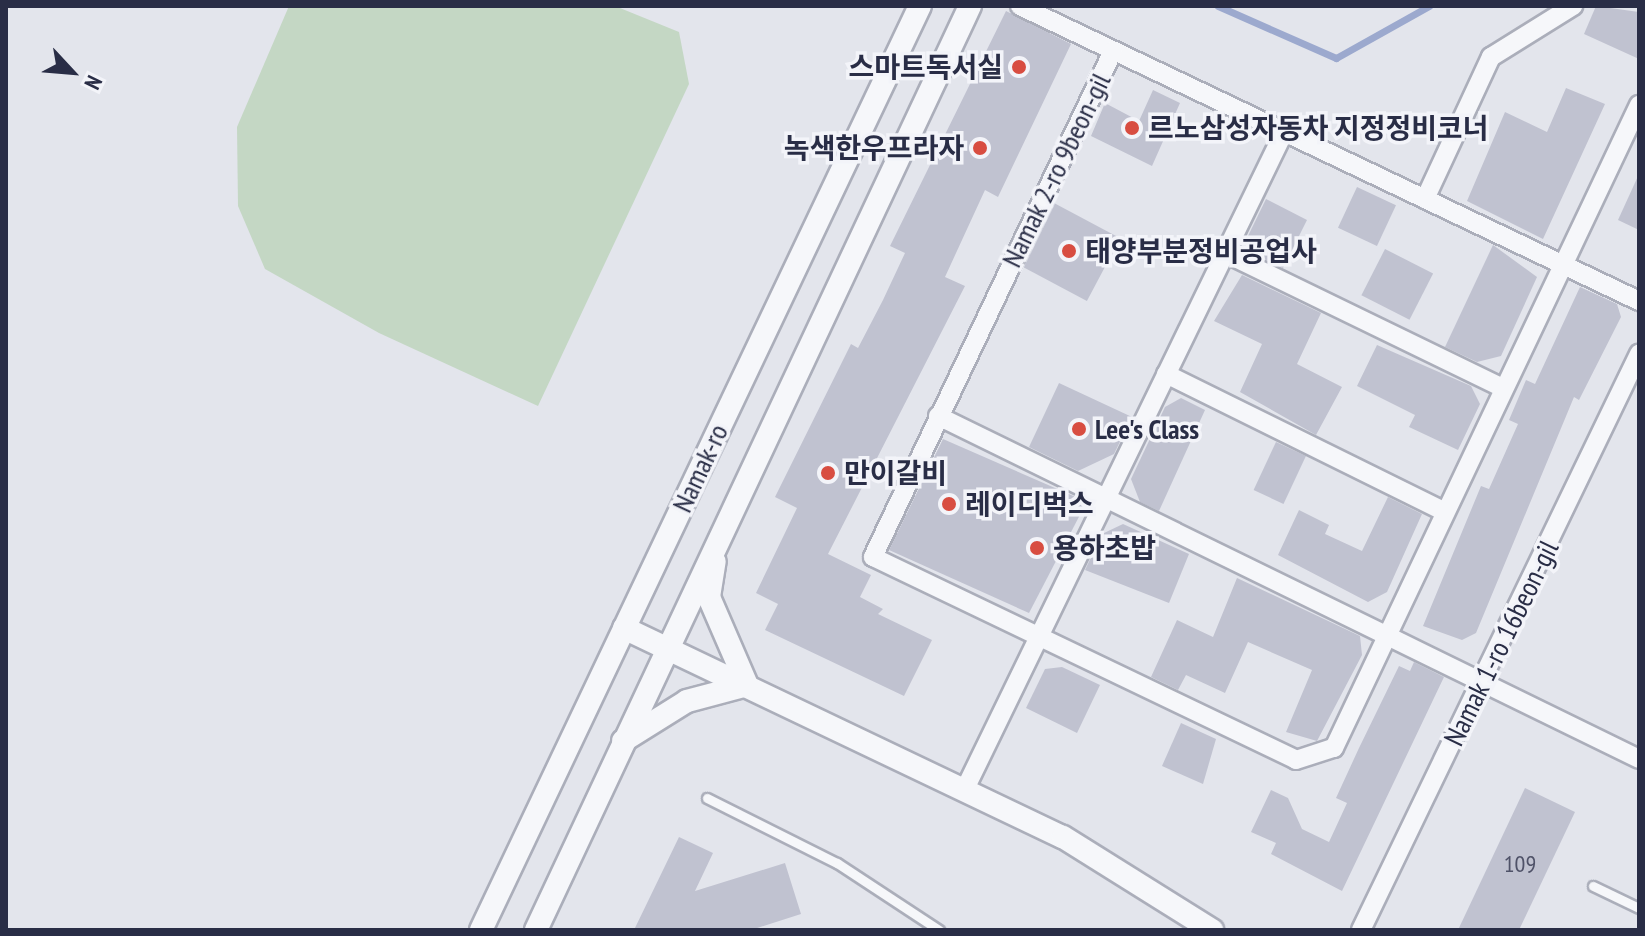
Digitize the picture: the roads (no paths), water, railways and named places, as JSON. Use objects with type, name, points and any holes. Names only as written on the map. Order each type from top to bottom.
[{"type":"street","name":"Namak-ro","points":[[481,930],[920,6]]},
{"type":"street","name":"Namak-ro","points":[[536,930],[666,647],[970,6]]},
{"type":"street","points":[[1020,6],[1113,51]]},
{"type":"street","points":[[1425,199],[1491,57],[1573,6]]},
{"type":"street","name":"Namak 2-ro 9beon-gil","points":[[1562,264],[1113,51],[873,557],[1296,760],[1334,748],[1386,629],[1639,105]]},
{"type":"street","points":[[965,789],[1284,132]]},
{"type":"street","points":[[1225,253],[1503,388]]},
{"type":"street","points":[[1562,264],[1639,301]]},
{"type":"street","name":"Namak 1-ro 16beon-gil","points":[[1361,930],[1639,354]]},
{"type":"street","points":[[1166,374],[1443,511]]},
{"type":"street","points":[[938,416],[1108,494],[1386,629],[1482,684],[1639,759]]},
{"type":"street","points":[[719,535],[709,597],[747,685]]},
{"type":"street","points":[[624,628],[965,789],[1111,864],[1212,930]]},
{"type":"street","points":[[622,742],[687,701],[747,685]]},
{"type":"lane","points":[[707,798],[837,863],[939,930]]},
{"type":"lane","points":[[1593,886],[1639,908]]},
{"type":"waterway","points":[[1218,6],[1336,58],[1429,6]]},
{"type":"place","name":"스마트독서실","points":[[1019,67]]},
{"type":"place","name":"르노삼성자동차 지정정비코너","points":[[1132,128]]},
{"type":"place","name":"녹색한우프라자","points":[[980,148]]},
{"type":"place","name":"태양부분정비공업사","points":[[1069,251]]},
{"type":"place","name":"Lee's Class","points":[[1079,429]]},
{"type":"place","name":"만이갈비","points":[[828,473]]},
{"type":"place","name":"레이디벅스","points":[[949,504]]},
{"type":"place","name":"용하초밥","points":[[1037,548]]}]
